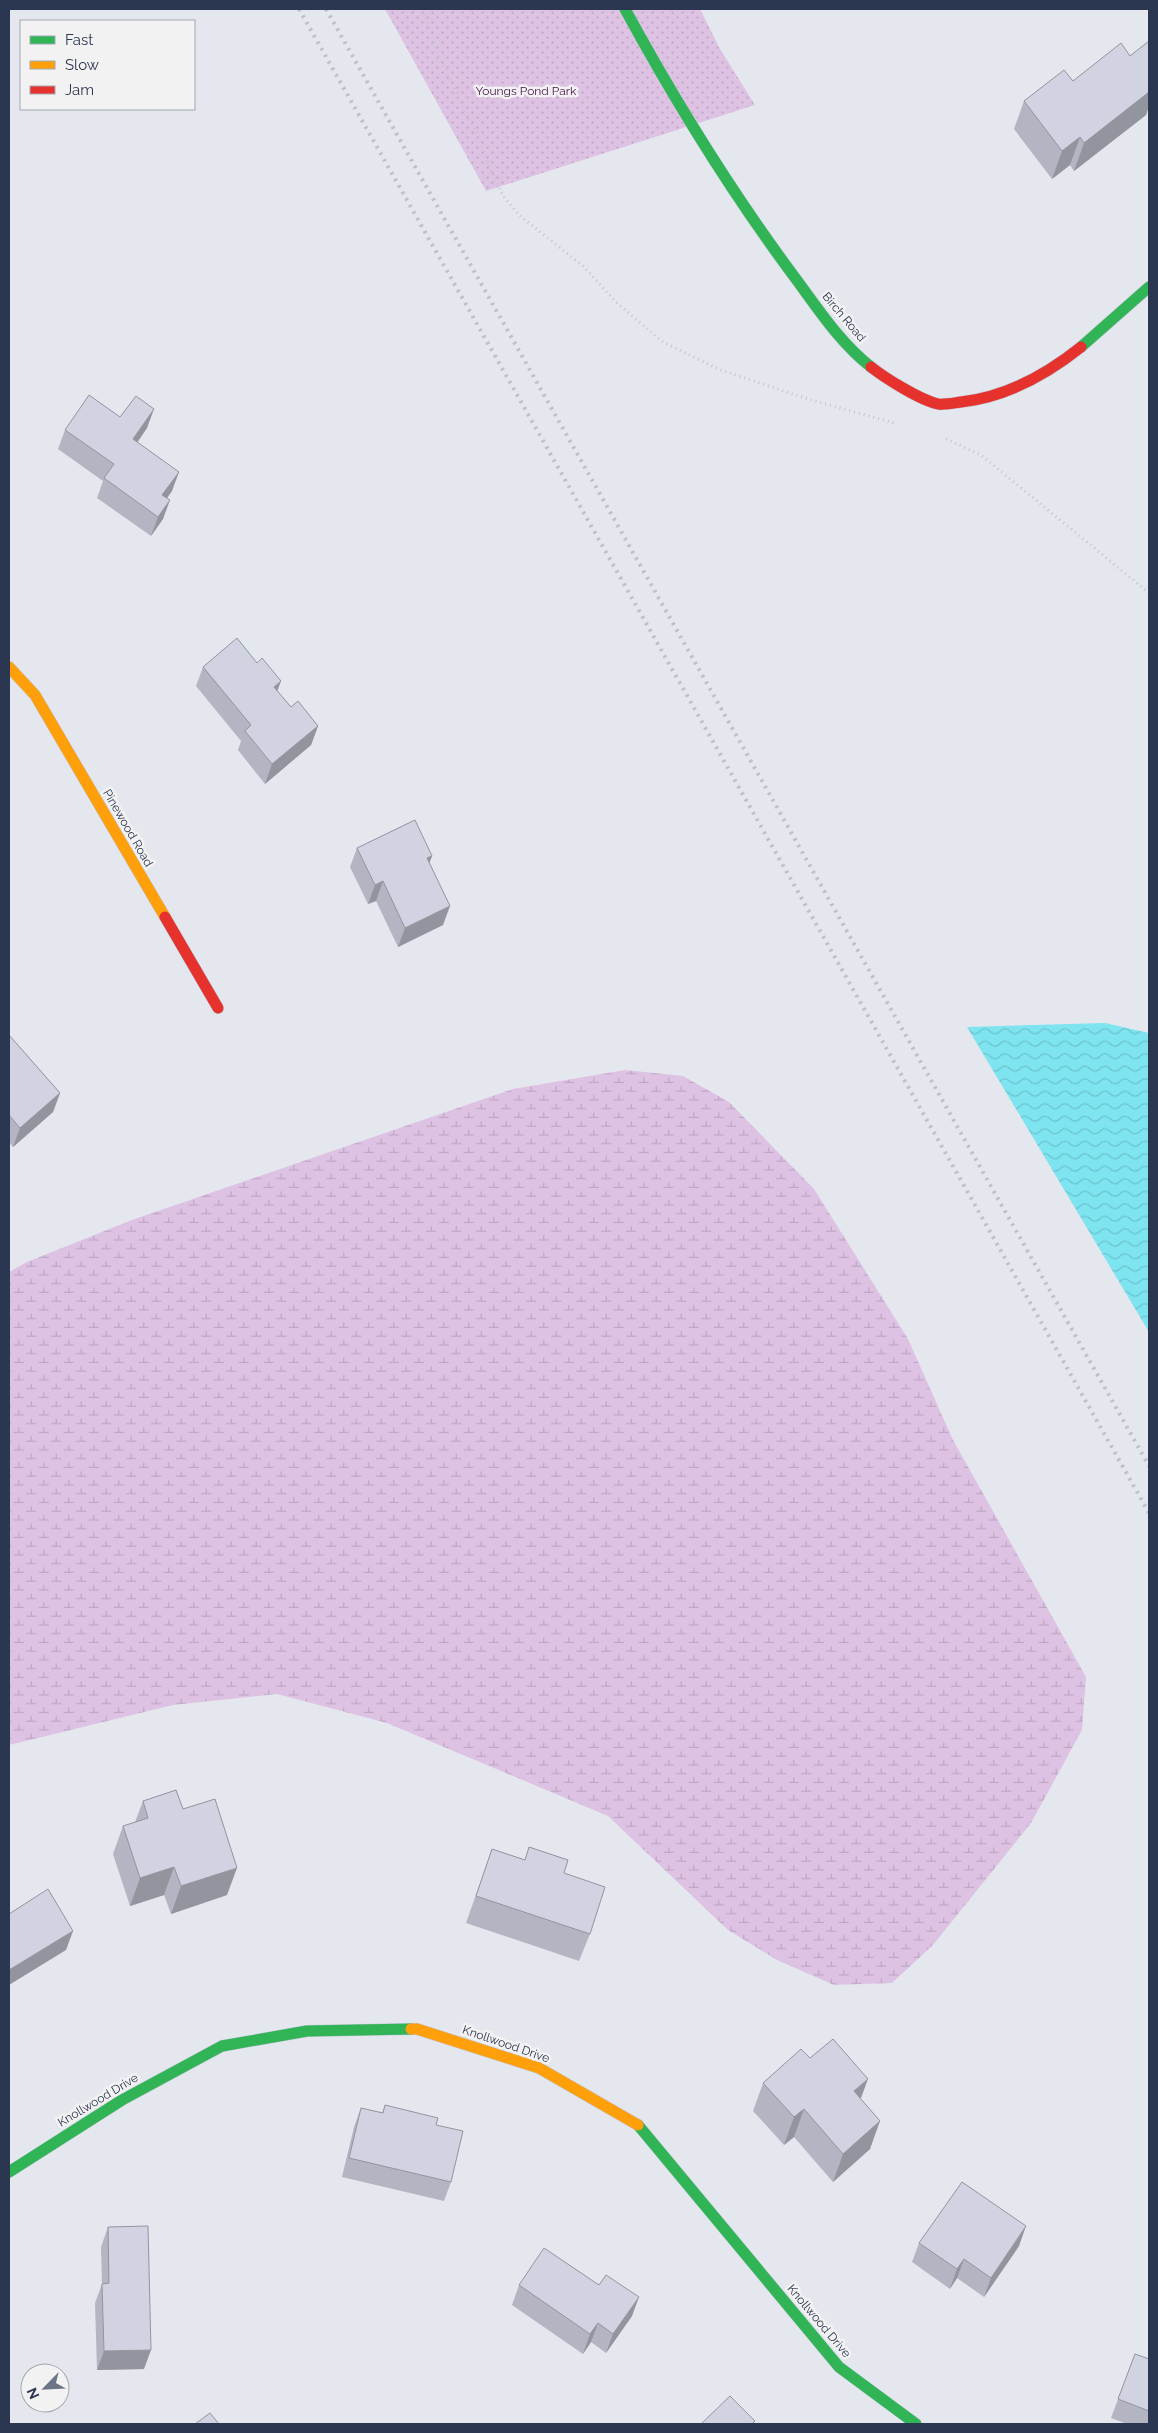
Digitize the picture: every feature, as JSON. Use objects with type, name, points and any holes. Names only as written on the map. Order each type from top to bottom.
[{"type":"street","name":"Birch Road","points":[[625,9],[655,66],[752,220],[836,330],[866,364],[894,383],[939,404],[992,398],[1018,389],[1070,357],[1149,287]]},
{"type":"street","name":"Pinewood Road","points":[[9,667],[34,695],[218,1008]]},
{"type":"street","name":"Knollwood Drive","points":[[9,2172],[122,2100],[222,2046],[307,2031],[416,2029],[539,2068],[638,2122],[839,2367],[916,2424]]},
{"type":"path","points":[[423,9],[439,58],[480,140],[490,169],[503,196],[519,215],[583,266],[616,302],[663,342],[718,368],[808,399],[902,425]]},
{"type":"path","points":[[937,436],[954,441],[981,455],[1149,593]]},
{"type":"green space","name":"Youngs Pond Park","points":[[385,9],[700,9],[720,49],[755,105],[486,191]]},
{"type":"green space","points":[[625,1070],[683,1076],[729,1102],[814,1189],[908,1339],[953,1440],[1086,1677],[1082,1730],[1031,1823],[933,1945],[892,1983],[834,1985],[777,1960],[728,1930],[608,1816],[387,1723],[277,1694],[173,1705],[9,1745],[9,1272],[27,1262],[132,1220],[513,1089]]},
{"type":"water","points":[[1105,1023],[1149,1033],[1149,1332],[967,1027]]},
{"type":"building","points":[[1149,41],[1149,92],[1084,143],[1080,137],[1062,151],[1024,101],[1064,70],[1073,81],[1121,43],[1130,56]]},
{"type":"building","points":[[89,395],[120,417],[136,396],[154,409],[133,439],[179,472],[162,495],[170,500],[158,517],[104,478],[114,464],[65,430]]},
{"type":"building","points":[[237,638],[257,663],[262,658],[281,681],[274,687],[291,707],[298,701],[318,726],[272,764],[245,731],[251,725],[203,667]]},
{"type":"building","points":[[415,820],[432,856],[427,858],[450,906],[405,928],[383,881],[375,885],[357,848]]},
{"type":"building","points":[[9,1035],[60,1093],[20,1128],[9,1115]]},
{"type":"building","points":[[176,1790],[183,1809],[215,1799],[237,1868],[181,1886],[174,1867],[140,1878],[123,1826],[148,1818],[143,1801]]},
{"type":"building","points":[[529,1847],[568,1860],[564,1873],[605,1887],[590,1934],[476,1896],[492,1849],[525,1860]]},
{"type":"building","points":[[48,1889],[73,1931],[9,1970],[9,1914]]},
{"type":"building","points":[[833,2039],[868,2079],[854,2091],[880,2121],[843,2154],[804,2109],[794,2117],[763,2083],[801,2049],[810,2058]]},
{"type":"building","points":[[385,2105],[438,2118],[436,2125],[463,2131],[451,2182],[349,2158],[361,2108],[383,2113]]},
{"type":"building","points":[[962,2182],[1026,2226],[991,2278],[964,2259],[957,2269],[919,2243]]},
{"type":"building","points":[[148,2226],[151,2350],[104,2351],[102,2284],[109,2283],[108,2227]]},
{"type":"building","points":[[544,2248],[599,2285],[606,2275],[639,2297],[613,2334],[598,2323],[590,2334],[519,2285]]},
{"type":"building","points":[[1135,2354],[1149,2359],[1149,2411],[1118,2399]]},
{"type":"building","points":[[730,2396],[755,2421],[752,2424],[701,2424]]},
{"type":"building","points":[[210,2413],[219,2424],[195,2424]]},
{"type":"railway","points":[[299,9],[1149,1513]]},
{"type":"railway","points":[[326,9],[1149,1466]]},
{"type":"traffic: fast","points":[[625,9],[663,77],[747,211],[829,324],[849,347],[871,367]]},
{"type":"traffic: fast","points":[[1081,347],[1149,287]]},
{"type":"traffic: fast","points":[[9,2172],[122,2100],[222,2046],[307,2031],[411,2029]]},
{"type":"traffic: fast","points":[[638,2125],[839,2367],[916,2424]]},
{"type":"traffic: slow","points":[[9,667],[35,695],[165,917]]},
{"type":"traffic: slow","points":[[411,2029],[417,2029],[539,2068],[638,2125]]},
{"type":"traffic: jam","points":[[871,367],[922,398],[938,404],[947,404],[978,399],[1010,390],[1054,367],[1081,347]]},
{"type":"traffic: jam","points":[[165,917],[218,1008]]}]
